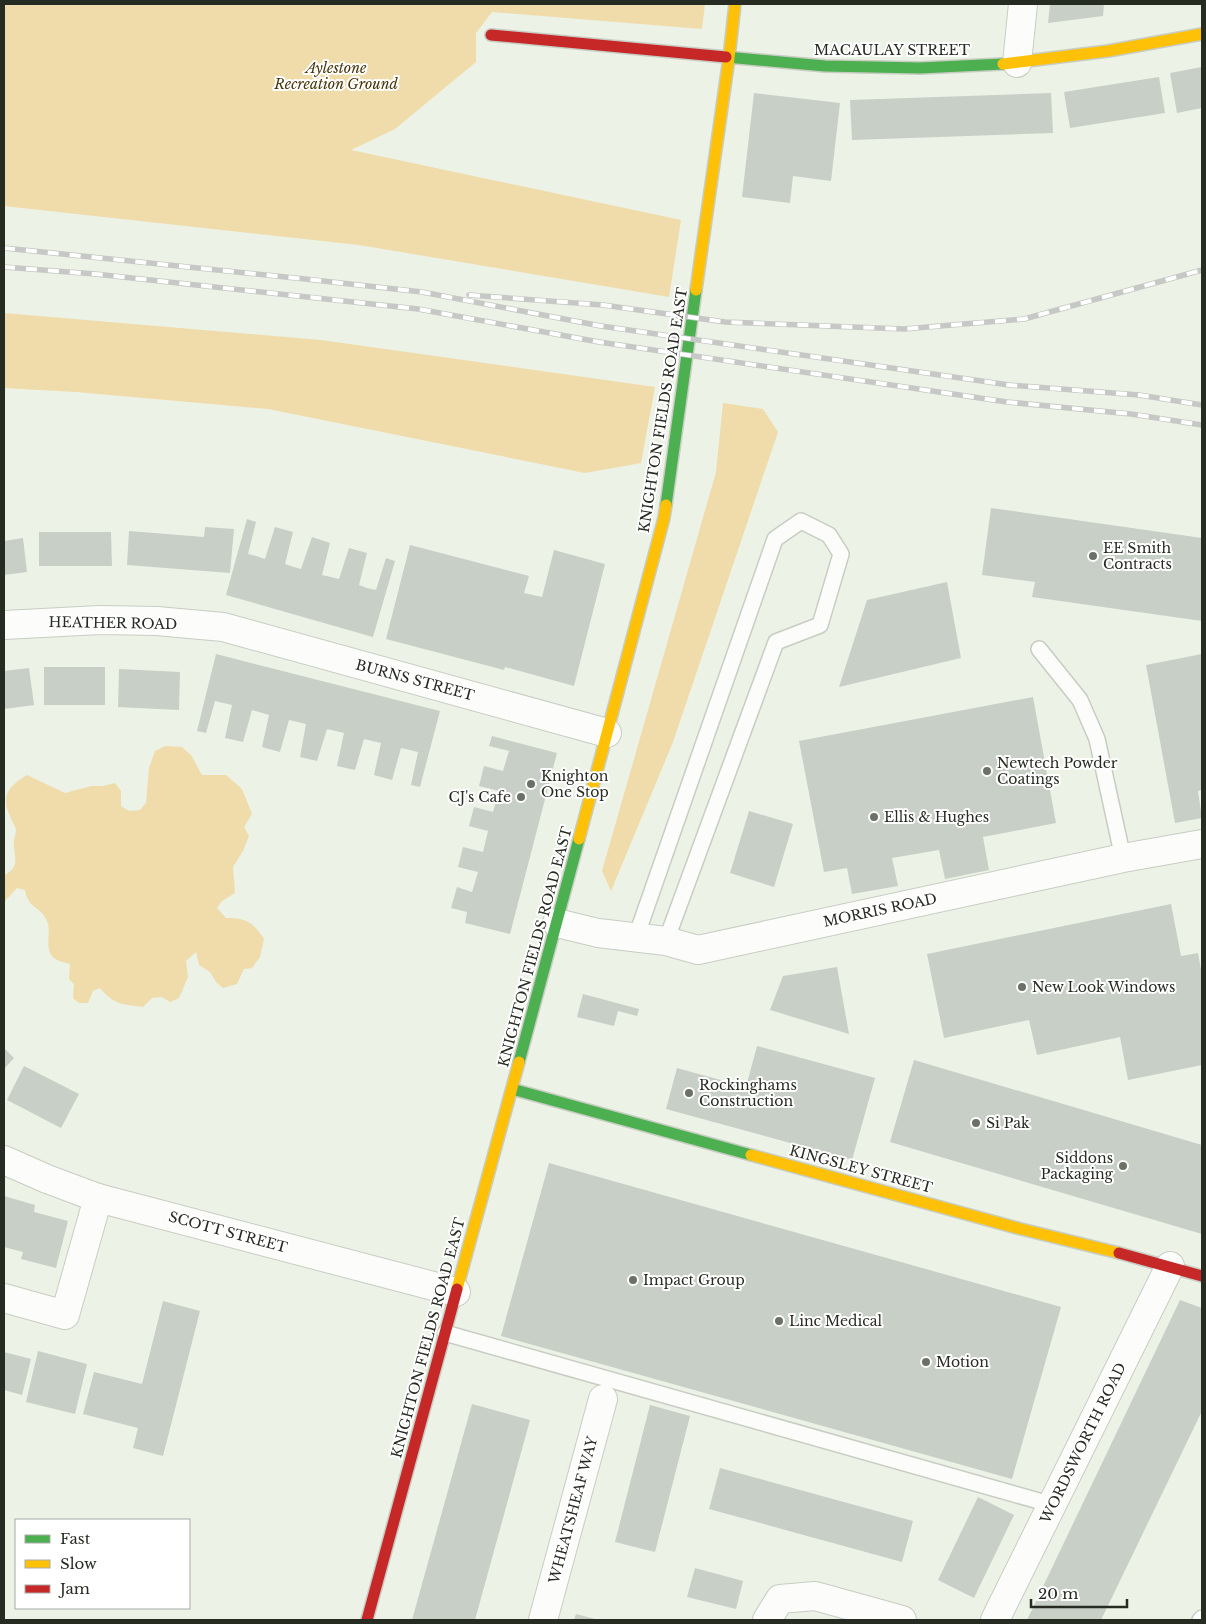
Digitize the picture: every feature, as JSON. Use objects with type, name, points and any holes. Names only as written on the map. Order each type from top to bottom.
[{"type":"street","name":"KNIGHTON FIELDS ROAD EAST","points":[[367,1620],[557,923],[664,518],[735,4]]},
{"type":"street","points":[[1017,63],[1023,4]]},
{"type":"street","name":"MACAULAY STREET","points":[[491,35],[825,66],[920,68],[1017,63],[1202,34]]},
{"type":"street","name":"HEATHER ROAD","points":[[4,625],[100,620],[157,621],[223,627]]},
{"type":"street","name":"BURNS STREET","points":[[223,627],[607,733]]},
{"type":"street","name":"MORRIS ROAD","points":[[557,923],[598,933],[666,941],[698,950],[1123,858],[1202,844]]},
{"type":"street","name":"KINGSLEY STREET","points":[[512,1089],[1021,1229],[1170,1266],[1202,1276]]},
{"type":"street","name":"SCOTT STREET","points":[[4,1160],[98,1198],[456,1292]]},
{"type":"street","points":[[4,1298],[66,1316],[98,1198]]},
{"type":"street","name":"WORDSWORTH ROAD","points":[[995,1620],[1170,1266]]},
{"type":"street","name":"WHEATSHEAF WAY","points":[[543,1620],[603,1399]]},
{"type":"street","points":[[767,1620],[780,1600],[815,1596],[902,1620]]},
{"type":"lane","points":[[636,937],[775,539],[801,521],[829,534],[841,554],[820,625],[776,642],[666,941]]},
{"type":"lane","points":[[1039,648],[1080,700],[1097,739],[1123,858]]},
{"type":"lane","points":[[445,1333],[1053,1505]]},
{"type":"green space","name":"Aylestone Recreation Ground","points":[[4,4],[705,4],[702,29],[492,12],[476,33],[476,62],[395,129],[351,150],[681,220],[669,297],[359,245],[4,206]]},
{"type":"green space","points":[[4,313],[321,340],[655,387],[641,463],[585,473],[268,409],[76,392],[4,388]]},
{"type":"green space","points":[[723,403],[763,409],[778,432],[673,742],[611,891],[602,871],[716,472]]},
{"type":"green space","points":[[165,746],[182,747],[191,755],[202,775],[226,775],[242,789],[252,814],[244,827],[249,836],[243,851],[233,867],[235,893],[222,901],[217,908],[226,918],[244,920],[256,929],[264,939],[260,957],[252,968],[244,969],[237,984],[223,988],[216,982],[210,972],[199,965],[196,952],[186,961],[188,977],[179,998],[170,1002],[162,997],[152,998],[143,1007],[124,1004],[114,1001],[100,988],[93,991],[88,1003],[79,1003],[73,998],[74,984],[69,979],[70,964],[52,956],[48,943],[49,930],[47,921],[41,912],[31,904],[25,890],[17,888],[4,902],[4,875],[10,872],[15,865],[14,842],[16,830],[7,809],[8,791],[27,775],[65,793],[91,786],[115,783],[121,791],[121,806],[129,811],[140,810],[146,803],[149,768],[155,751]]},
{"type":"building","points":[[1050,4],[1104,4],[1103,16],[1048,23]]},
{"type":"building","points":[[1202,67],[1202,108],[1177,113],[1170,73]]},
{"type":"building","points":[[1159,77],[1165,113],[1070,128],[1064,92]]},
{"type":"building","points":[[754,93],[840,103],[831,181],[793,176],[790,203],[742,197]]},
{"type":"building","points":[[1051,93],[1053,133],[852,140],[850,100]]},
{"type":"building","name":"EE Smith Contracts","points":[[991,508],[1202,538],[1202,621],[1032,597],[1035,582],[982,575]]},
{"type":"building","points":[[247,519],[256,522],[248,554],[265,559],[275,527],[293,532],[285,564],[294,567],[301,569],[312,537],[330,543],[322,575],[339,579],[349,548],[367,553],[359,585],[367,588],[376,590],[386,558],[395,561],[373,637],[226,595]]},
{"type":"building","points":[[205,527],[234,529],[230,573],[127,565],[129,531],[204,537]]},
{"type":"building","points":[[39,532],[111,532],[112,566],[39,566]]},
{"type":"building","points":[[23,538],[27,572],[4,575],[4,541]]},
{"type":"building","points":[[410,545],[529,576],[524,593],[542,597],[554,550],[605,564],[574,686],[505,667],[504,670],[386,639]]},
{"type":"building","points":[[947,582],[961,658],[839,687],[867,600]]},
{"type":"building","points":[[216,654],[440,711],[420,787],[411,785],[418,752],[401,748],[392,780],[374,775],[381,743],[364,739],[355,770],[337,766],[344,733],[327,729],[317,761],[300,757],[306,724],[289,720],[280,752],[262,747],[269,715],[252,710],[243,742],[225,738],[232,705],[215,701],[206,733],[197,731]]},
{"type":"building","points":[[1202,654],[1202,790],[1198,791],[1202,818],[1175,823],[1146,665]]},
{"type":"building","points":[[44,667],[105,667],[105,705],[44,705]]},
{"type":"building","points":[[29,668],[34,705],[4,709],[4,671]]},
{"type":"building","points":[[119,669],[180,672],[179,710],[118,707]]},
{"type":"building","points":[[1033,697],[1056,823],[983,837],[989,870],[945,879],[939,850],[892,858],[898,886],[852,894],[847,868],[824,872],[799,741]]},
{"type":"building","points":[[492,736],[557,753],[510,934],[465,923],[467,912],[451,908],[457,887],[472,892],[478,872],[458,867],[463,847],[483,852],[488,831],[469,826],[474,807],[493,812],[499,791],[479,786],[484,766],[503,771],[509,751],[489,746]]},
{"type":"building","points":[[749,811],[793,824],[774,887],[730,873]]},
{"type":"building","points":[[1171,904],[1181,956],[1198,953],[1202,975],[1202,1065],[1128,1080],[1120,1037],[1037,1055],[1029,1020],[944,1038],[927,954]]},
{"type":"building","points":[[837,967],[849,1034],[770,1010],[783,976]]},
{"type":"building","points":[[583,994],[639,1009],[637,1016],[618,1011],[614,1026],[577,1017]]},
{"type":"building","points":[[757,1046],[875,1078],[852,1160],[666,1109],[677,1068],[746,1087]]},
{"type":"building","points":[[4,1048],[14,1058],[4,1069]]},
{"type":"building","points":[[914,1060],[1202,1145],[1202,1234],[890,1142]]},
{"type":"building","points":[[24,1066],[79,1094],[61,1128],[7,1100]]},
{"type":"building","points":[[549,1163],[1061,1307],[1012,1479],[501,1336]]},
{"type":"building","points":[[4,1196],[35,1205],[34,1212],[68,1221],[56,1268],[21,1259],[23,1252],[4,1247]]},
{"type":"building","points":[[1180,1300],[1202,1308],[1202,1411],[1101,1620],[1027,1620]]},
{"type":"building","points":[[163,1301],[200,1311],[163,1456],[133,1448],[138,1428],[83,1414],[94,1372],[142,1384]]},
{"type":"building","points":[[38,1351],[87,1364],[75,1414],[26,1402]]},
{"type":"building","points":[[4,1352],[31,1359],[22,1395],[4,1390]]},
{"type":"building","points":[[472,1404],[530,1420],[475,1620],[412,1620]]},
{"type":"building","points":[[650,1405],[690,1416],[655,1552],[615,1542]]},
{"type":"building","points":[[720,1468],[913,1521],[902,1562],[709,1509]]},
{"type":"building","points":[[978,1497],[1014,1515],[974,1598],[938,1580]]},
{"type":"building","points":[[695,1568],[743,1581],[736,1609],[687,1597]]},
{"type":"building","points":[[576,1614],[599,1620],[574,1620]]},
{"type":"railway","points":[[4,248],[422,292],[601,326],[1009,385],[1139,395],[1202,405]]},
{"type":"railway","points":[[4,267],[95,274],[418,309],[599,342],[1007,402],[1131,414],[1202,425]]},
{"type":"railway","points":[[469,295],[603,305],[725,322],[904,329],[1024,319],[1202,270]]},
{"type":"traffic: fast","points":[[726,57],[825,66],[920,68],[1003,64]]},
{"type":"traffic: fast","points":[[666,505],[696,290]]},
{"type":"traffic: fast","points":[[519,1062],[579,839]]},
{"type":"traffic: fast","points":[[512,1089],[751,1155]]},
{"type":"traffic: slow","points":[[696,290],[735,4]]},
{"type":"traffic: slow","points":[[1003,64],[1108,51],[1202,34]]},
{"type":"traffic: slow","points":[[579,839],[666,505]]},
{"type":"traffic: slow","points":[[457,1289],[519,1062]]},
{"type":"traffic: slow","points":[[751,1155],[1021,1229],[1119,1253]]},
{"type":"traffic: jam","points":[[491,35],[726,57]]},
{"type":"traffic: jam","points":[[1119,1253],[1202,1276]]},
{"type":"traffic: jam","points":[[367,1620],[457,1289]]},
{"type":"place","name":"EE Smith Contracts","points":[[1093,556]]},
{"type":"place","name":"Newtech Powder Coatings","points":[[987,771]]},
{"type":"place","name":"Knighton One Stop","points":[[531,784]]},
{"type":"place","name":"CJ's Cafe","points":[[521,797]]},
{"type":"place","name":"Ellis & Hughes","points":[[874,817]]},
{"type":"place","name":"New Look Windows","points":[[1022,987]]},
{"type":"place","name":"Rockinghams Construction","points":[[689,1093]]},
{"type":"place","name":"Si Pak","points":[[976,1123]]},
{"type":"place","name":"Siddons Packaging","points":[[1123,1166]]},
{"type":"place","name":"Impact Group","points":[[633,1280]]},
{"type":"place","name":"Linc Medical","points":[[779,1321]]},
{"type":"place","name":"Motion","points":[[926,1362]]}]
